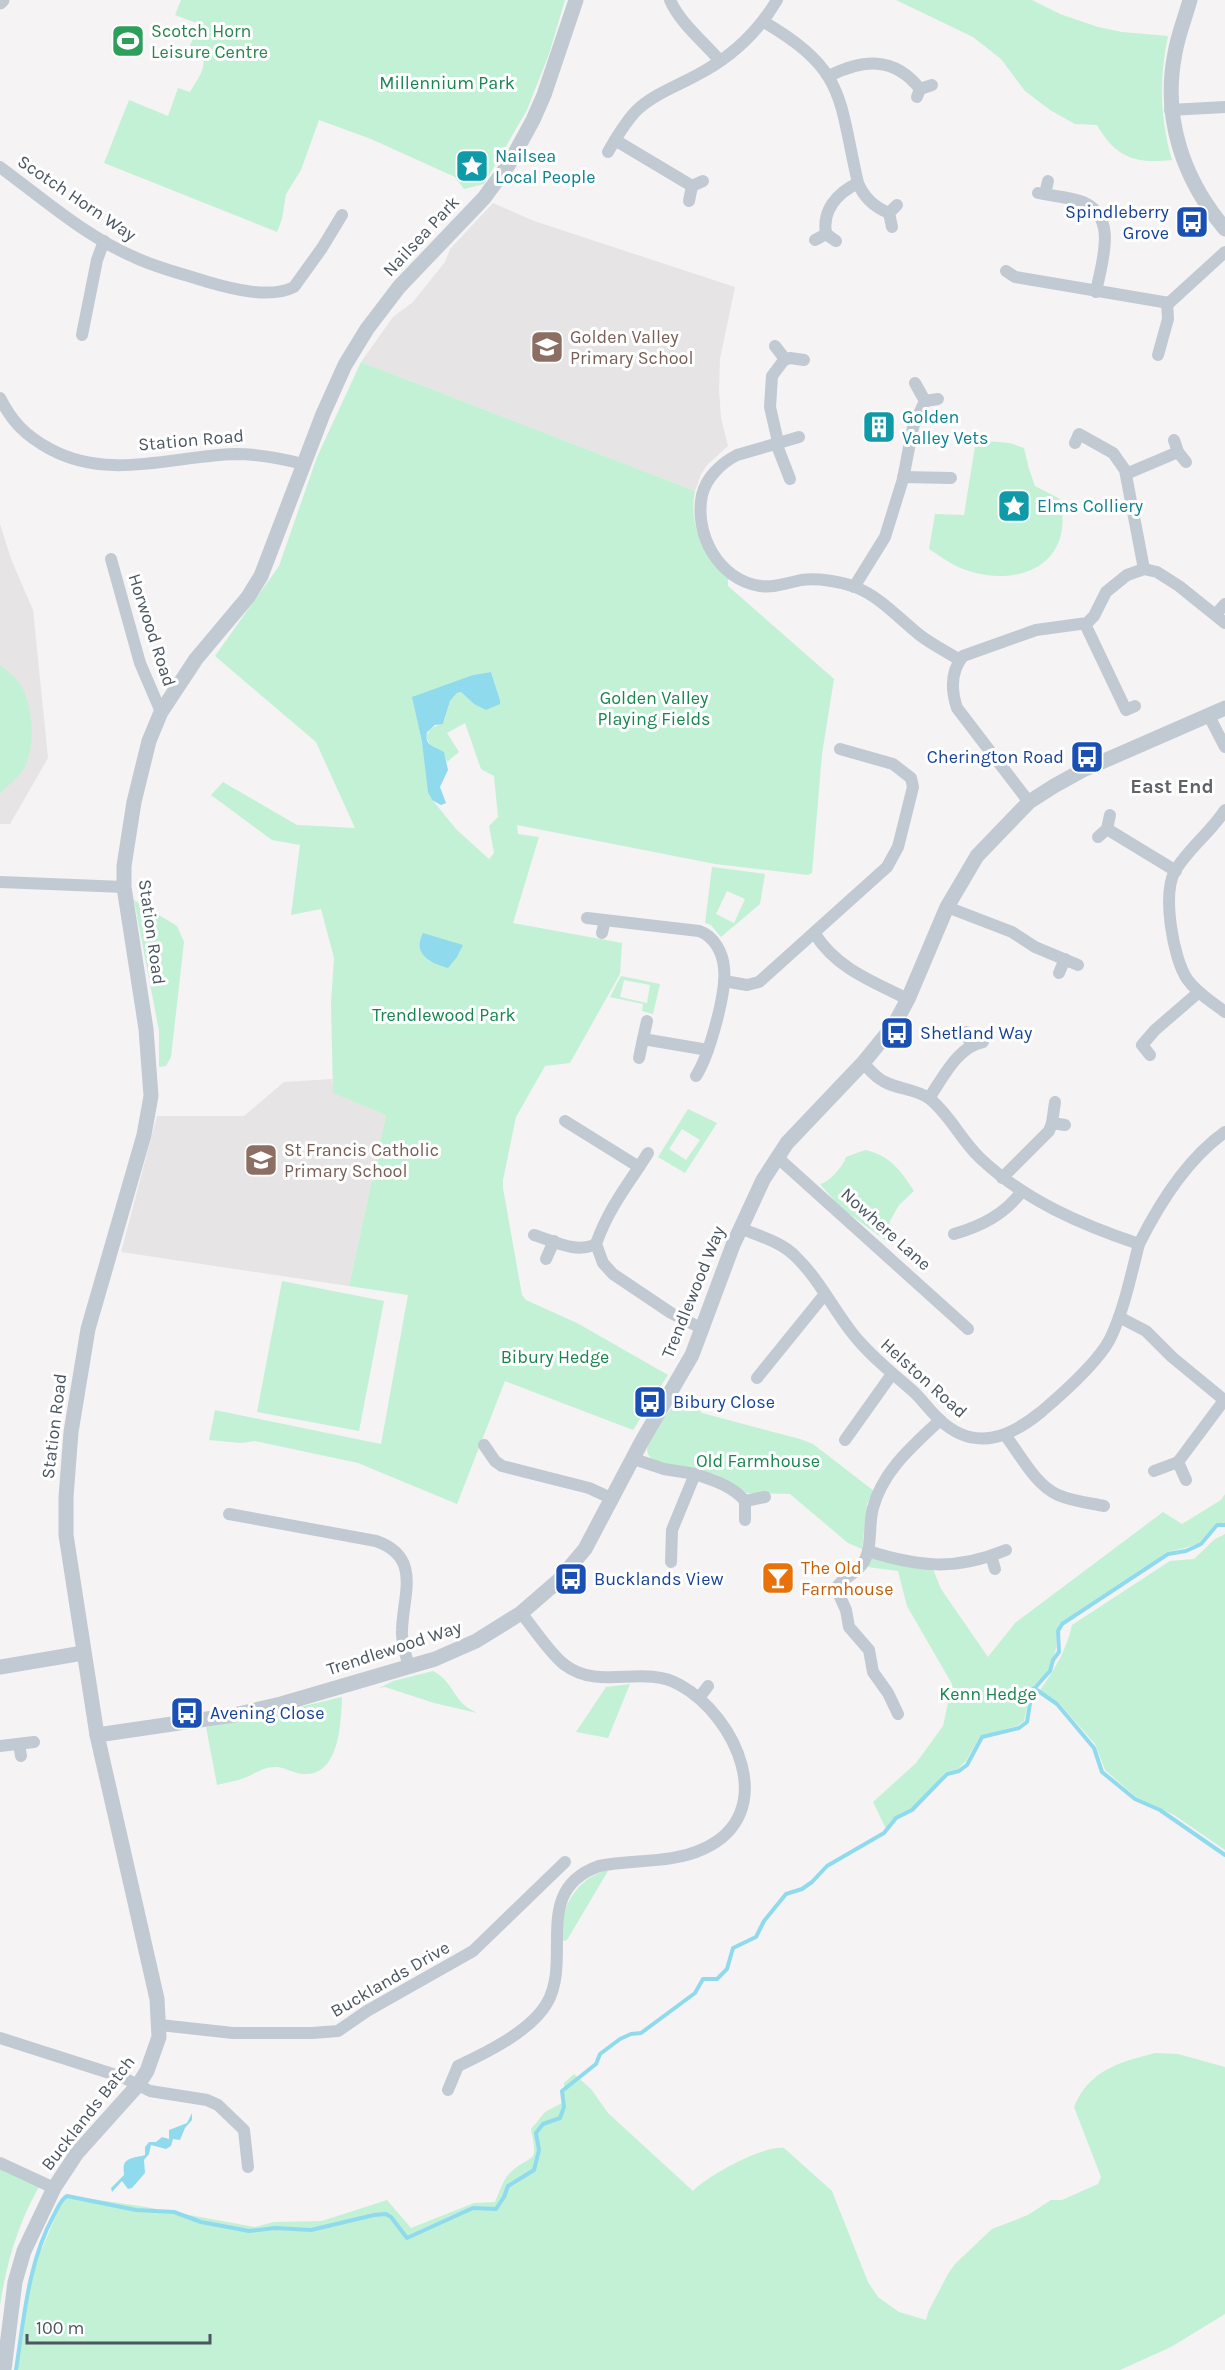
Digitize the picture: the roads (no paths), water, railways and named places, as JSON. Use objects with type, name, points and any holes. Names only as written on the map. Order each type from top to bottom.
[{"type":"street","name":"Nailsea Park","points":[[303,464],[335,383],[367,328],[399,287],[491,190],[524,140],[544,95],[576,0]]},
{"type":"street","points":[[670,0],[681,20],[700,37],[720,61]]},
{"type":"street","points":[[608,152],[630,118],[644,104],[720,61],[764,22],[777,0]]},
{"type":"street","points":[[1190,0],[1174,56],[1170,110],[1178,146],[1191,178],[1208,208],[1225,229]]},
{"type":"street","points":[[764,22],[804,48],[829,76],[845,115],[858,183],[870,202],[893,209],[892,227]]},
{"type":"street","points":[[829,76],[850,66],[875,63],[902,74],[923,90]]},
{"type":"street","points":[[1170,110],[1225,107]]},
{"type":"street","points":[[615,140],[698,184],[689,201]]},
{"type":"street","name":"Scotch Horn Way","points":[[0,167],[104,241],[143,261],[249,292],[286,290],[295,286],[342,215]]},
{"type":"street","points":[[1048,181],[1041,194],[1087,204],[1104,224],[1105,244],[1096,291]]},
{"type":"street","points":[[815,240],[831,238],[826,218],[832,202],[843,191],[858,183]]},
{"type":"street","points":[[87,330],[97,260],[104,241]]},
{"type":"street","points":[[1012,290],[1010,274],[1167,303],[1176,299],[1225,252]]},
{"type":"street","points":[[1157,346],[1168,319],[1167,303]]},
{"type":"street","points":[[776,346],[785,359]]},
{"type":"street","points":[[785,359],[804,360]]},
{"type":"street","points":[[785,359],[773,372],[769,387],[777,443],[790,479]]},
{"type":"street","points":[[915,383],[925,401]]},
{"type":"street","name":"Station Road","points":[[0,398],[13,421],[26,435],[51,450],[82,462],[112,466],[249,454],[273,456],[303,464],[277,538],[254,588],[196,659],[161,712],[149,741],[134,802],[124,866],[124,887],[146,1029],[151,1096],[144,1134],[88,1329],[71,1432],[66,1497],[66,1535],[97,1735]]},
{"type":"street","points":[[925,401],[938,399]]},
{"type":"street","points":[[854,587],[885,537],[903,477],[913,427],[925,401]]},
{"type":"street","points":[[1075,443],[1079,435],[1096,443],[1116,457],[1126,474],[1144,569]]},
{"type":"street","points":[[799,437],[732,457],[708,480],[703,492],[700,513],[703,533],[710,550],[728,570],[757,585],[770,586],[814,580],[854,587],[875,598],[921,636],[960,660]]},
{"type":"street","points":[[1126,474],[1180,451]]},
{"type":"street","points":[[903,477],[951,478]]},
{"type":"street","name":"Horwood Road","points":[[111,559],[140,663],[161,712]]},
{"type":"street","points":[[1029,802],[957,708],[953,694],[953,680],[960,660],[965,655],[1036,630],[1085,624],[1094,616],[1107,592],[1127,575],[1144,569],[1157,572],[1179,586],[1220,618],[1225,604]]},
{"type":"street","points":[[1085,624],[1126,710],[1135,706]]},
{"type":"street","name":"Trendlewood Way","points":[[97,1735],[234,1715],[281,1704],[457,1651],[521,1613],[558,1581],[585,1549],[692,1355],[740,1228],[754,1197],[777,1157],[797,1132],[863,1063],[889,1031],[908,999],[947,907],[977,856],[1029,802],[1083,770],[1225,708]]},
{"type":"street","points":[[1209,716],[1225,747]]},
{"type":"street","points":[[724,981],[744,985],[756,984],[815,934],[887,867],[898,847],[913,787],[908,774],[893,764],[840,749]]},
{"type":"street","points":[[1225,810],[1176,871],[1169,898],[1176,952],[1186,977],[1199,992],[1225,1012]]},
{"type":"street","points":[[1110,815],[1103,833],[1176,871]]},
{"type":"street","points":[[0,882],[124,887]]},
{"type":"street","points":[[947,907],[1012,932],[1035,947],[1078,964]]},
{"type":"street","points":[[587,918],[694,931],[706,934],[714,942],[722,957],[725,969],[724,981],[708,1050],[696,1076]]},
{"type":"street","points":[[602,933],[605,920]]},
{"type":"street","points":[[815,934],[829,953],[846,967],[908,999]]},
{"type":"street","points":[[1059,973],[1065,959]]},
{"type":"street","points":[[1150,1055],[1142,1045],[1199,992]]},
{"type":"street","points":[[639,1058],[646,1021]]},
{"type":"street","points":[[929,1098],[960,1054],[977,1043],[966,1032]]},
{"type":"street","points":[[643,1039],[708,1050]]},
{"type":"street","points":[[863,1063],[883,1081],[913,1090],[929,1098],[967,1144],[1002,1178],[1091,1227],[1139,1244]]},
{"type":"street","points":[[1002,1178],[1045,1135],[1052,1123],[1055,1102]]},
{"type":"street","points":[[565,1121],[639,1167]]},
{"type":"street","points":[[1052,1123],[1065,1125]]},
{"type":"street","name":"Helston Road","points":[[740,1228],[778,1244],[794,1254],[861,1344],[920,1398],[940,1420],[968,1438],[986,1439],[1005,1435],[1037,1415],[1065,1390],[1105,1346],[1119,1317],[1139,1244],[1174,1184],[1201,1152],[1224,1134]]},
{"type":"street","points":[[648,1153],[606,1217],[596,1244],[603,1263],[613,1274],[671,1313],[703,1329]]},
{"type":"street","name":"Nowhere Lane","points":[[777,1157],[968,1329]]},
{"type":"street","points":[[954,1234],[996,1216],[1012,1204],[1022,1191]]},
{"type":"street","points":[[534,1235],[576,1248],[596,1244]]},
{"type":"street","points":[[546,1258],[554,1241]]},
{"type":"street","points":[[757,1378],[760,1364],[825,1294]]},
{"type":"street","points":[[1119,1317],[1146,1331],[1179,1363],[1225,1400],[1178,1462],[1154,1470]]},
{"type":"street","points":[[845,1440],[892,1374]]},
{"type":"street","points":[[898,1714],[888,1693],[873,1672],[869,1650],[849,1626],[846,1610],[836,1590],[840,1582],[860,1567],[868,1551],[873,1508],[884,1480],[896,1463],[940,1420]]},
{"type":"street","points":[[1005,1435],[1040,1483],[1049,1490],[1060,1496],[1104,1506]]},
{"type":"street","points":[[484,1445],[501,1465],[589,1488],[613,1499]]},
{"type":"street","points":[[634,1459],[664,1469],[695,1474],[727,1486],[745,1501]]},
{"type":"street","points":[[1178,1462],[1186,1480]]},
{"type":"street","points":[[671,1562],[672,1530],[695,1474]]},
{"type":"street","points":[[745,1501],[765,1497]]},
{"type":"street","points":[[745,1501],[745,1520]]},
{"type":"street","points":[[229,1514],[376,1541],[390,1548],[403,1562],[407,1571],[402,1632],[409,1667]]},
{"type":"street","points":[[868,1551],[910,1563],[935,1566],[963,1564],[1005,1550]]},
{"type":"street","points":[[991,1556],[995,1569]]},
{"type":"street","points":[[448,2091],[458,2066],[480,2056],[531,2022],[547,2004],[555,1978],[561,1901],[578,1877],[588,1870],[603,1865],[669,1858],[698,1851],[716,1841],[731,1826],[742,1804],[746,1777],[734,1745],[721,1720],[712,1709],[681,1685],[661,1678],[639,1675],[600,1677],[571,1669],[562,1663],[521,1613]]},
{"type":"street","points":[[0,1666],[83,1653]]},
{"type":"street","points":[[699,1698],[708,1686]]},
{"type":"street","name":"Bucklands Batch","points":[[4,2370],[18,2272],[24,2251],[54,2188],[77,2153],[138,2085],[154,2058],[159,2037],[157,1999],[97,1735]]},
{"type":"street","points":[[0,1746],[20,1750],[34,1742]]},
{"type":"street","name":"Bucklands Drive","points":[[160,2025],[233,2033],[312,2034],[338,2031],[378,2005],[473,1951],[565,1862]]},
{"type":"street","points":[[0,2038],[122,2077],[162,2094],[207,2100],[221,2106],[244,2130],[248,2167]]},
{"type":"street","points":[[0,2163],[54,2188]]},
{"type":"water","points":[[491,672],[500,704],[486,710],[474,704],[461,692],[457,693],[450,701],[443,724],[435,725],[427,732],[427,741],[444,752],[448,770],[440,787],[446,803],[441,805],[432,800],[428,792],[422,742],[412,697],[473,675]]},
{"type":"water","points":[[423,933],[463,945],[448,968],[429,960],[421,952],[420,940]]},
{"type":"water","points":[[192,2113],[192,2120],[185,2128],[180,2140],[173,2139],[171,2146],[166,2149],[151,2145],[149,2154],[144,2160],[145,2173],[132,2188],[128,2189],[122,2181],[112,2192],[111,2188],[124,2175],[125,2162],[145,2155],[145,2147],[149,2142],[156,2142],[162,2137],[169,2139],[169,2130],[187,2123]]},
{"type":"waterway","points":[[16,2370],[28,2291],[38,2252],[58,2207],[67,2196],[136,2210],[174,2212],[201,2222],[249,2231],[275,2228],[311,2230],[386,2214],[407,2238],[473,2208],[496,2209],[508,2186],[534,2170],[539,2150],[536,2133],[543,2124],[560,2118],[564,2107],[562,2091],[596,2064],[600,2054],[620,2039],[641,2033],[695,1993],[703,1979],[717,1979],[727,1969],[733,1948],[756,1937],[764,1921],[786,1894],[802,1889],[827,1866],[884,1833],[896,1818],[912,1810],[947,1774],[959,1771],[967,1765],[982,1737],[1019,1728],[1027,1722],[1032,1691],[1050,1671],[1053,1660],[1059,1652],[1058,1631],[1062,1624],[1168,1554],[1186,1551],[1201,1544],[1217,1525],[1225,1525]]},
{"type":"waterway","points":[[1034,1688],[1057,1704],[1094,1748],[1102,1772],[1135,1799],[1160,1810],[1225,1855]]},
{"type":"place","name":"Scotch Horn Leisure Centre","points":[[128,41]]},
{"type":"place","name":"Nailsea Local People","points":[[472,166]]},
{"type":"place","name":"Spindleberry Grove","points":[[1192,222]]},
{"type":"place","name":"Golden Valley Primary School","points":[[547,347]]},
{"type":"place","name":"Golden Valley Vets","points":[[879,427]]},
{"type":"place","name":"Elms Colliery","points":[[1014,506]]},
{"type":"place","name":"Cherington Road","points":[[1087,757]]},
{"type":"place","name":"Shetland Way","points":[[897,1033]]},
{"type":"place","name":"St Francis Catholic Primary School","points":[[261,1160]]},
{"type":"place","name":"Bibury Close","points":[[650,1402]]},
{"type":"place","name":"The Old Farmhouse","points":[[778,1578]]},
{"type":"place","name":"Bucklands View","points":[[571,1579]]},
{"type":"place","name":"Avening Close","points":[[187,1713]]},
{"type":"district","name":"East End","points":[[1172,786]]},
{"type":"park label","name":"Millennium Park","points":[[447,83]]},
{"type":"park label","name":"Golden Valley Playing Fields","points":[[654,708]]},
{"type":"park label","name":"Trendlewood Park","points":[[444,1015]]},
{"type":"park label","name":"Bibury Hedge","points":[[555,1357]]},
{"type":"park label","name":"Old Farmhouse","points":[[758,1461]]},
{"type":"park label","name":"Kenn Hedge","points":[[988,1694]]}]
